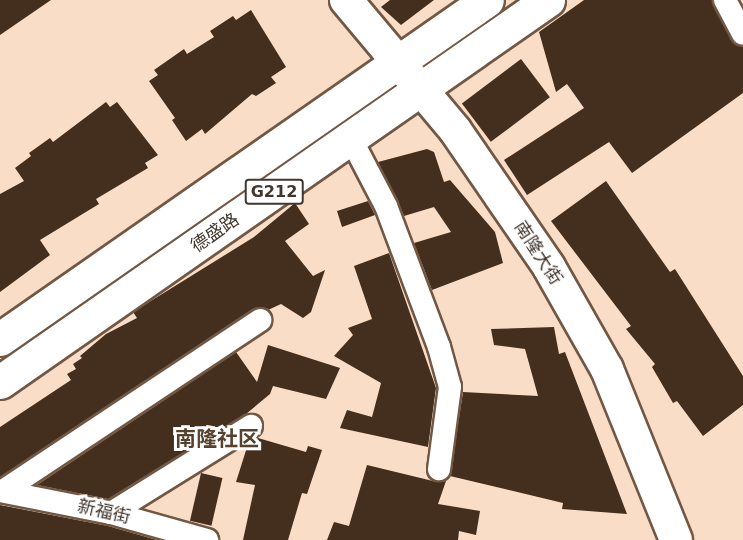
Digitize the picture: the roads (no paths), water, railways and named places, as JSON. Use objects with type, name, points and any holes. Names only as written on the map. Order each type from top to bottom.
[{"type":"highway","name":"G212","points":[[0,339],[487,0]]},
{"type":"highway","name":"德盛路","points":[[0,382],[422,91],[548,0]]},
{"type":"main road","name":"南隆大街","points":[[346,0],[455,130],[561,287],[607,369],[676,540]]},
{"type":"street","points":[[725,0],[743,34]]},
{"type":"street","points":[[351,139],[386,206],[439,347],[450,387],[439,469]]},
{"type":"street","points":[[1,491],[260,320]]},
{"type":"street","points":[[111,513],[251,426]]},
{"type":"street","name":"新福街","points":[[1,491],[111,513],[207,540]]},
{"type":"district","name":"南隆社区","points":[[217,439]]}]
